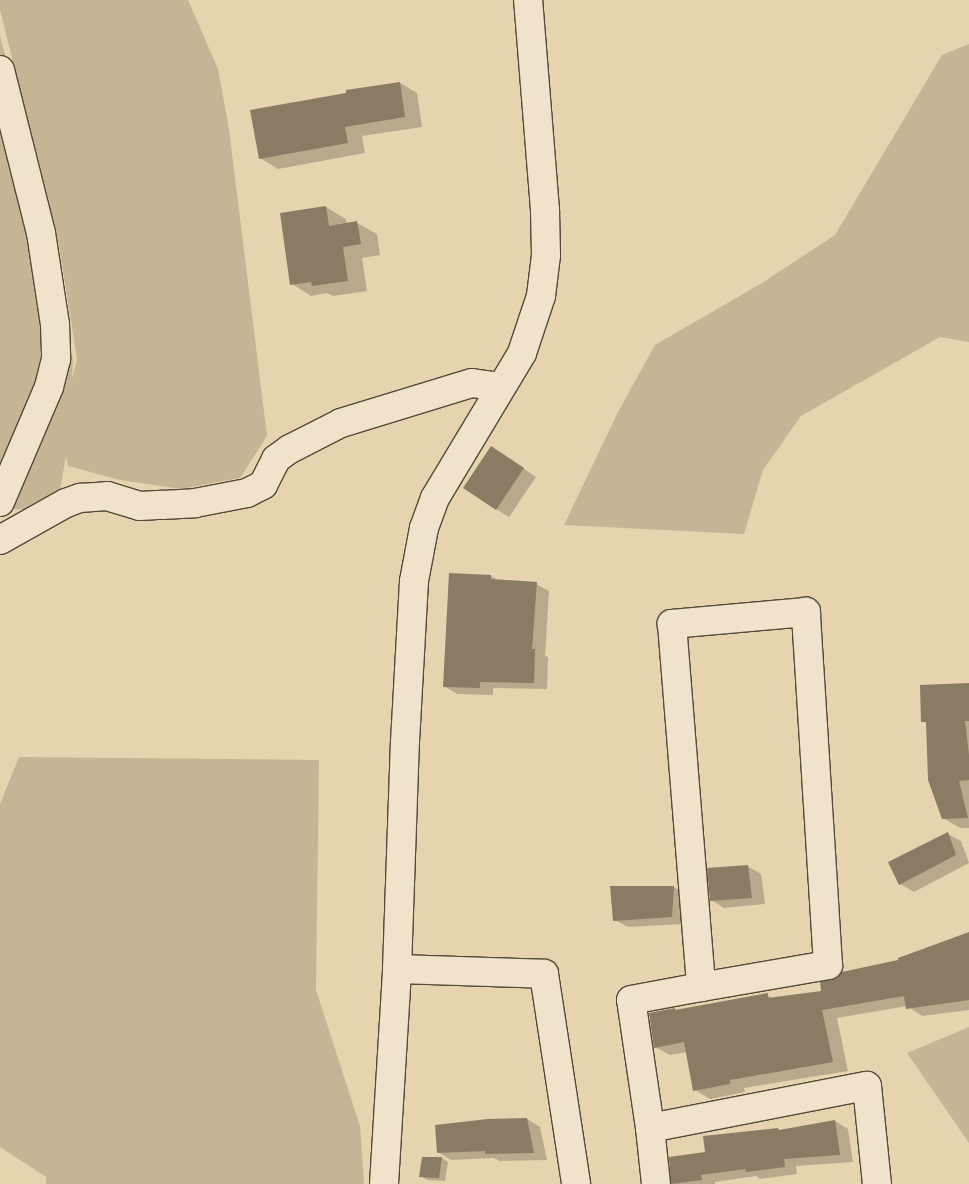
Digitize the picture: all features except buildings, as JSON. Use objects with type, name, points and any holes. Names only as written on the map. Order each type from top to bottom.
[{"type":"street","points":[[384,1184],[397,969],[405,742],[414,581],[424,528],[435,498],[522,353],[541,296],[546,255],[545,210],[528,0]]},
{"type":"street","points":[[0,70],[40,233],[55,324],[56,359],[49,387],[0,502]]},
{"type":"street","points":[[0,540],[66,503],[80,498],[107,496],[140,506],[195,503],[247,493],[263,485],[276,459],[290,449],[341,423],[472,383],[501,387]]},
{"type":"street","points":[[656,1184],[650,1128],[631,1000],[828,965],[806,612],[672,624],[701,987]]},
{"type":"street","points":[[397,969],[544,974],[576,1184]]},
{"type":"street","points":[[650,1128],[867,1086],[877,1184]]},
{"type":"shaded area","points":[[0,0],[188,0],[218,69],[229,129],[267,436],[240,478],[181,489],[120,480],[68,466],[66,456],[59,496],[26,510],[0,508],[0,36],[53,230],[73,362],[72,379],[77,359],[59,246],[0,10]]},
{"type":"shaded area","points":[[969,44],[969,342],[940,337],[801,416],[763,470],[744,534],[564,525],[618,412],[655,345],[762,283],[835,235],[942,55]]},
{"type":"shaded area","points":[[19,757],[319,760],[316,990],[360,1126],[364,1184],[46,1184],[46,1177],[0,1147],[0,804]]},
{"type":"shaded area","points":[[969,1027],[969,1143],[907,1053]]}]
